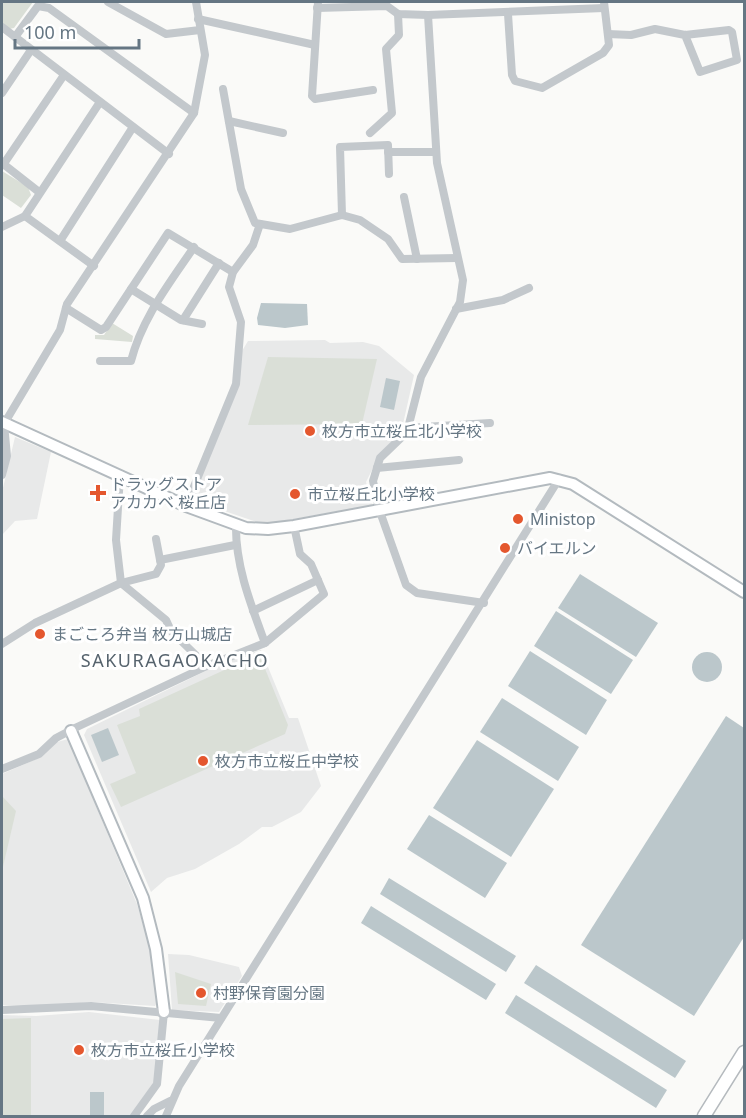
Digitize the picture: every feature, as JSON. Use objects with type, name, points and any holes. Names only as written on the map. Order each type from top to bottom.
[{"type":"main road","points":[[704,1116],[744,1052]]},
{"type":"street","points":[[108,2],[166,34],[200,30]]},
{"type":"street","points":[[2,475],[7,456],[3,423],[60,330],[66,308],[194,113],[205,54],[196,2]]},
{"type":"street","points":[[15,37],[38,6],[51,5],[194,113]]},
{"type":"street","points":[[373,90],[315,99],[312,96],[317,5],[387,6],[398,14],[428,15],[508,14],[604,5],[609,45],[603,53],[542,88],[515,81],[512,75],[508,14]]},
{"type":"street","points":[[370,133],[392,113],[386,49],[399,35],[398,14]]},
{"type":"street","points":[[428,15],[436,152],[463,280],[456,309],[421,376],[407,432],[380,459],[373,481],[379,509],[406,585],[417,593],[483,603]]},
{"type":"street","points":[[198,19],[315,45]]},
{"type":"street","points":[[2,27],[169,154]]},
{"type":"street","points":[[608,34],[631,35],[655,29],[686,34],[729,30],[732,32],[738,60],[700,72],[686,34]]},
{"type":"street","points":[[2,93],[31,50]]},
{"type":"street","points":[[39,192],[2,164],[64,75]]},
{"type":"street","points":[[223,89],[241,189],[255,223],[290,229],[342,215],[360,220],[388,239],[402,259],[457,258]]},
{"type":"street","points":[[2,227],[26,216],[39,192],[100,102]]},
{"type":"street","points":[[229,121],[283,133]]},
{"type":"street","points":[[60,241],[133,127]]},
{"type":"street","points":[[342,215],[340,147],[388,146],[389,174]]},
{"type":"street","points":[[388,152],[436,152]]},
{"type":"street","points":[[404,197],[417,259]]},
{"type":"street","points":[[26,216],[94,266]]},
{"type":"street","points":[[186,506],[236,384],[241,322],[229,287],[233,272],[253,245],[260,224]]},
{"type":"street","points":[[66,308],[101,330],[168,233],[233,272]]},
{"type":"street","points":[[100,361],[131,361],[137,338],[155,304],[194,247]]},
{"type":"street","points":[[183,320],[219,263]]},
{"type":"street","points":[[456,309],[503,300],[529,288]]},
{"type":"street","points":[[131,289],[183,320],[202,324]]},
{"type":"street","points":[[3,423],[186,506],[236,524],[268,529],[550,478],[559,479],[573,484],[744,592]]},
{"type":"street","points":[[407,428],[490,423]]},
{"type":"street","points":[[377,468],[459,460]]},
{"type":"street","points":[[120,476],[116,540],[121,583],[166,620],[171,631],[207,666]]},
{"type":"street","points":[[166,1116],[170,1101],[221,1018],[559,479]]},
{"type":"street","points":[[236,524],[236,545],[253,611],[265,643]]},
{"type":"street","points":[[2,769],[39,754],[56,738],[207,666],[265,643],[324,594],[311,564],[300,554],[294,526]]},
{"type":"street","points":[[2,644],[35,623],[121,583],[156,574],[161,565],[156,539]]},
{"type":"street","points":[[160,561],[236,545]]},
{"type":"street","points":[[253,611],[318,580]]},
{"type":"street","points":[[71,731],[143,898],[156,949],[164,1011],[157,1084],[135,1116]]},
{"type":"street","points":[[2,1010],[92,1006],[221,1018]]},
{"type":"street","points":[[147,1116],[154,1109],[170,1101]]},
{"type":"shaded area","points":[[3,2],[33,2],[14,28],[9,29],[2,24]]},
{"type":"shaded area","points":[[2,171],[28,187],[31,195],[21,208],[2,195]]},
{"type":"shaded area","points":[[261,303],[307,304],[308,325],[285,328],[258,325],[257,318]]},
{"type":"shaded area","points":[[112,323],[133,336],[132,342],[95,339],[95,335],[104,335]]},
{"type":"shaded area","name":"枚方市立桜丘北小学校","points":[[325,340],[330,343],[363,342],[379,346],[414,375],[403,424],[396,437],[381,452],[366,482],[372,505],[271,523],[257,522],[192,500],[239,386],[242,351],[248,341]]},
{"type":"shaded area","points":[[268,357],[377,359],[362,424],[248,425]]},
{"type":"shaded area","points":[[386,378],[400,381],[394,410],[380,407]]},
{"type":"shaded area","points":[[15,437],[51,452],[37,519],[15,521],[2,535],[2,492]]},
{"type":"shaded area","points":[[580,574],[658,623],[636,657],[558,608]]},
{"type":"shaded area","points":[[556,611],[633,660],[611,694],[534,646]]},
{"type":"shaded area","name":"枚方市立桜丘中学校","points":[[261,650],[289,718],[298,718],[321,786],[301,812],[272,827],[262,827],[239,844],[195,869],[167,878],[151,892],[84,735],[87,729],[224,662]]},
{"type":"shaded area","points":[[530,651],[607,700],[586,735],[508,686]]},
{"type":"shaded area","points":[[707,652],[718,656],[722,667],[718,678],[707,682],[696,678],[692,667],[696,656]]},
{"type":"shaded area","points":[[259,654],[288,725],[285,734],[121,807],[110,784],[136,773],[117,725],[140,716],[139,709]]},
{"type":"shaded area","points":[[502,698],[579,747],[558,781],[480,732]]},
{"type":"shaded area","points":[[726,716],[744,728],[744,937],[694,1016],[581,945]]},
{"type":"shaded area","points":[[108,728],[119,755],[102,762],[91,735]]},
{"type":"shaded area","points":[[68,739],[137,904],[150,949],[157,1003],[155,1006],[91,1002],[46,1006],[2,1005],[2,774],[41,757],[57,742]]},
{"type":"shaded area","points":[[477,740],[554,789],[511,857],[433,808]]},
{"type":"shaded area","points":[[2,796],[16,811],[2,871]]},
{"type":"shaded area","points":[[429,815],[507,863],[485,898],[407,849]]},
{"type":"shaded area","points":[[389,878],[516,956],[506,972],[380,894]]},
{"type":"shaded area","points":[[371,906],[496,984],[486,1000],[361,923]]},
{"type":"shaded area","name":"村野保育園分園","points":[[168,954],[189,955],[239,967],[242,976],[219,1012],[172,1010]]},
{"type":"shaded area","points":[[536,965],[686,1061],[675,1078],[524,983]]},
{"type":"shaded area","points":[[175,972],[211,984],[206,1006],[178,1004]]},
{"type":"shaded area","points":[[516,995],[667,1090],[656,1108],[505,1013]]},
{"type":"shaded area","name":"枚方市立桜丘小学校","points":[[89,1012],[160,1020],[155,1080],[130,1116],[2,1116],[2,1015],[36,1016]]},
{"type":"shaded area","points":[[31,1018],[31,1116],[2,1116],[2,1019]]},
{"type":"shaded area","points":[[90,1092],[104,1092],[104,1116],[90,1116]]},
{"type":"place","name":"枚方市立桜丘北小学校","points":[[310,431]]},
{"type":"place","name":"ドラッグストア アカカベ 桜丘店","points":[[98,493]]},
{"type":"place","name":"市立桜丘北小学校","points":[[295,494]]},
{"type":"place","name":"Ministop","points":[[518,519]]},
{"type":"place","name":"バイエルン","points":[[505,548]]},
{"type":"place","name":"まごころ弁当 枚方山城店","points":[[40,634]]},
{"type":"place","name":"枚方市立桜丘中学校","points":[[203,761]]},
{"type":"place","name":"村野保育園分園","points":[[201,993]]},
{"type":"place","name":"枚方市立桜丘小学校","points":[[79,1050]]},
{"type":"district","name":"SAKURAGAOKACHO","points":[[175,661]]}]
